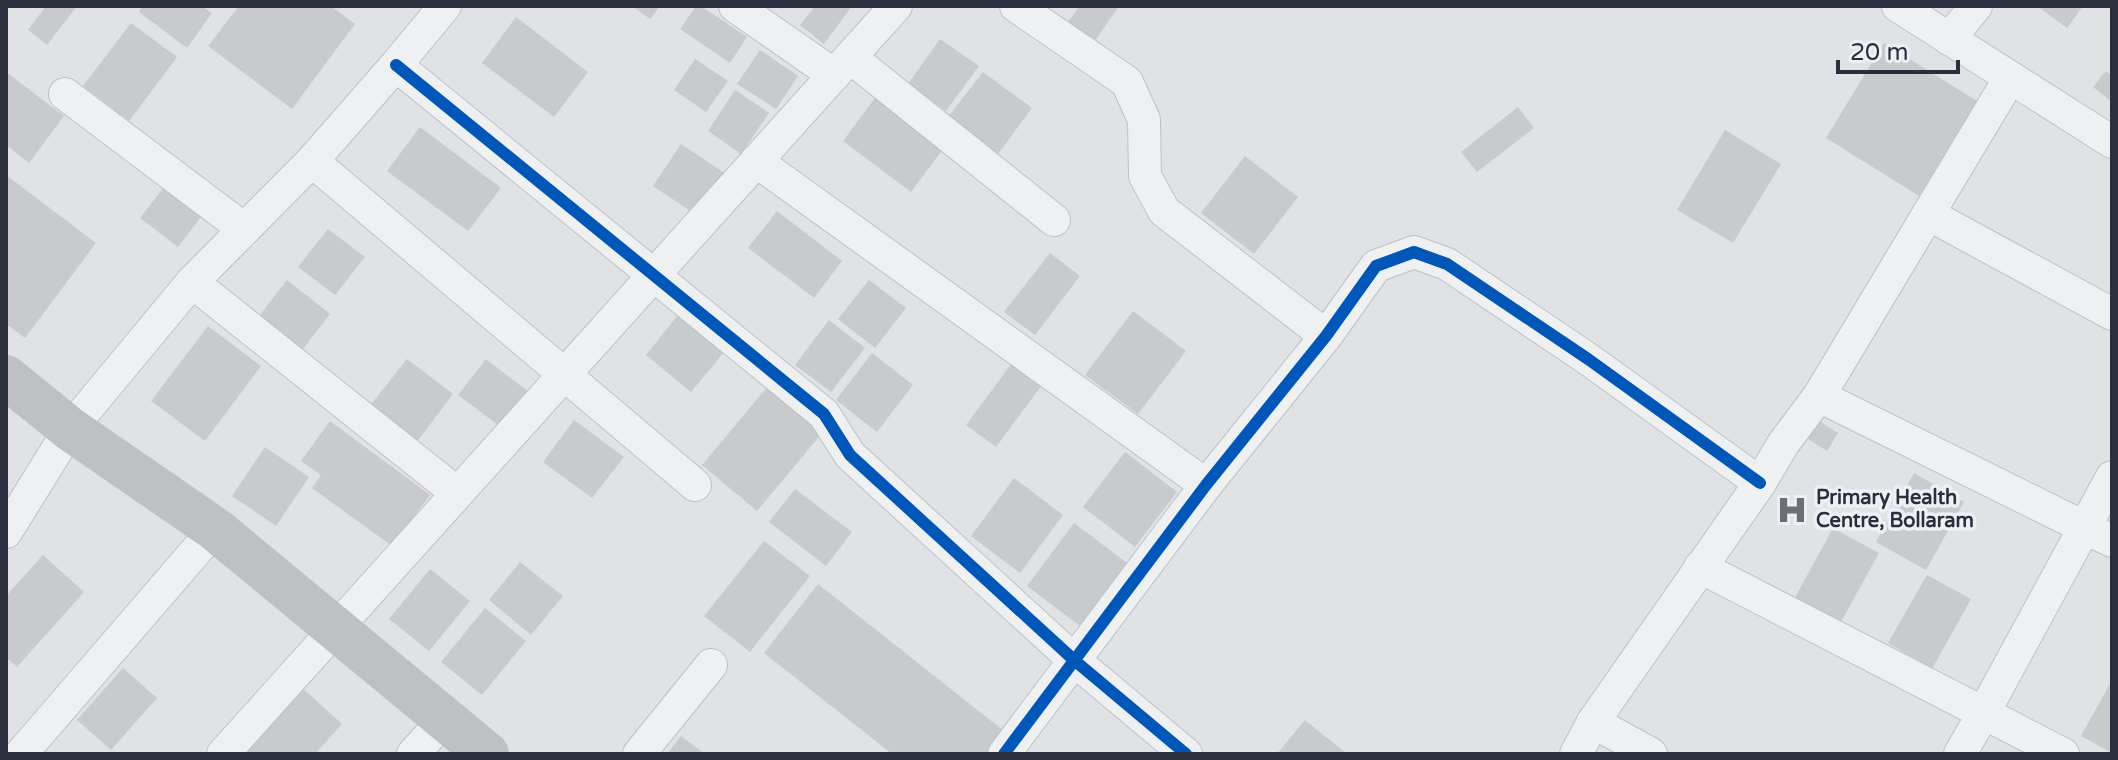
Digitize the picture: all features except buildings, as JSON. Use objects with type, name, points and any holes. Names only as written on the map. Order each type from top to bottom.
[{"type":"street","points":[[6,532],[70,429],[192,282],[312,161],[445,6]]},
{"type":"street","points":[[735,6],[842,66],[1054,220]]},
{"type":"street","points":[[223,754],[896,6]]},
{"type":"street","points":[[1016,6],[1127,82],[1144,120],[1145,176],[1164,211],[1326,336]]},
{"type":"street","points":[[1898,6],[2112,142]]},
{"type":"street","points":[[1949,39],[1976,6]]},
{"type":"street","points":[[396,65],[824,414],[850,455],[1074,660],[1186,754]]},
{"type":"street","points":[[1576,754],[1593,722],[1819,396],[2010,78]]},
{"type":"street","points":[[65,94],[244,229]]},
{"type":"street","points":[[312,161],[695,485]]},
{"type":"street","points":[[756,161],[1206,485]]},
{"type":"street","points":[[1928,214],[2112,314]]},
{"type":"street","points":[[1004,754],[1206,485],[1326,336],[1376,266],[1414,252],[1447,264],[1588,359],[1760,483]]},
{"type":"street","points":[[192,282],[457,493]]},
{"type":"street","points":[[6,377],[70,429],[215,529],[487,754]]},
{"type":"street","points":[[1819,396],[2098,534]]},
{"type":"street","points":[[1960,754],[2098,534],[2112,477]]},
{"type":"street","points":[[21,754],[215,529]]},
{"type":"street","points":[[1700,567],[2063,754]]},
{"type":"street","points":[[639,754],[711,665]]},
{"type":"street","points":[[413,754],[445,719]]},
{"type":"street","points":[[1593,722],[1651,754]]},
{"type":"cycle path","points":[[396,65],[824,414],[850,455],[1074,660],[1186,754]]},
{"type":"cycle path","points":[[1004,754],[1206,485],[1326,336],[1376,266],[1414,252],[1447,264],[1588,359],[1760,483]]},
{"type":"place","name":"Primary Health Centre, Bollaram","points":[[1792,510]]}]
